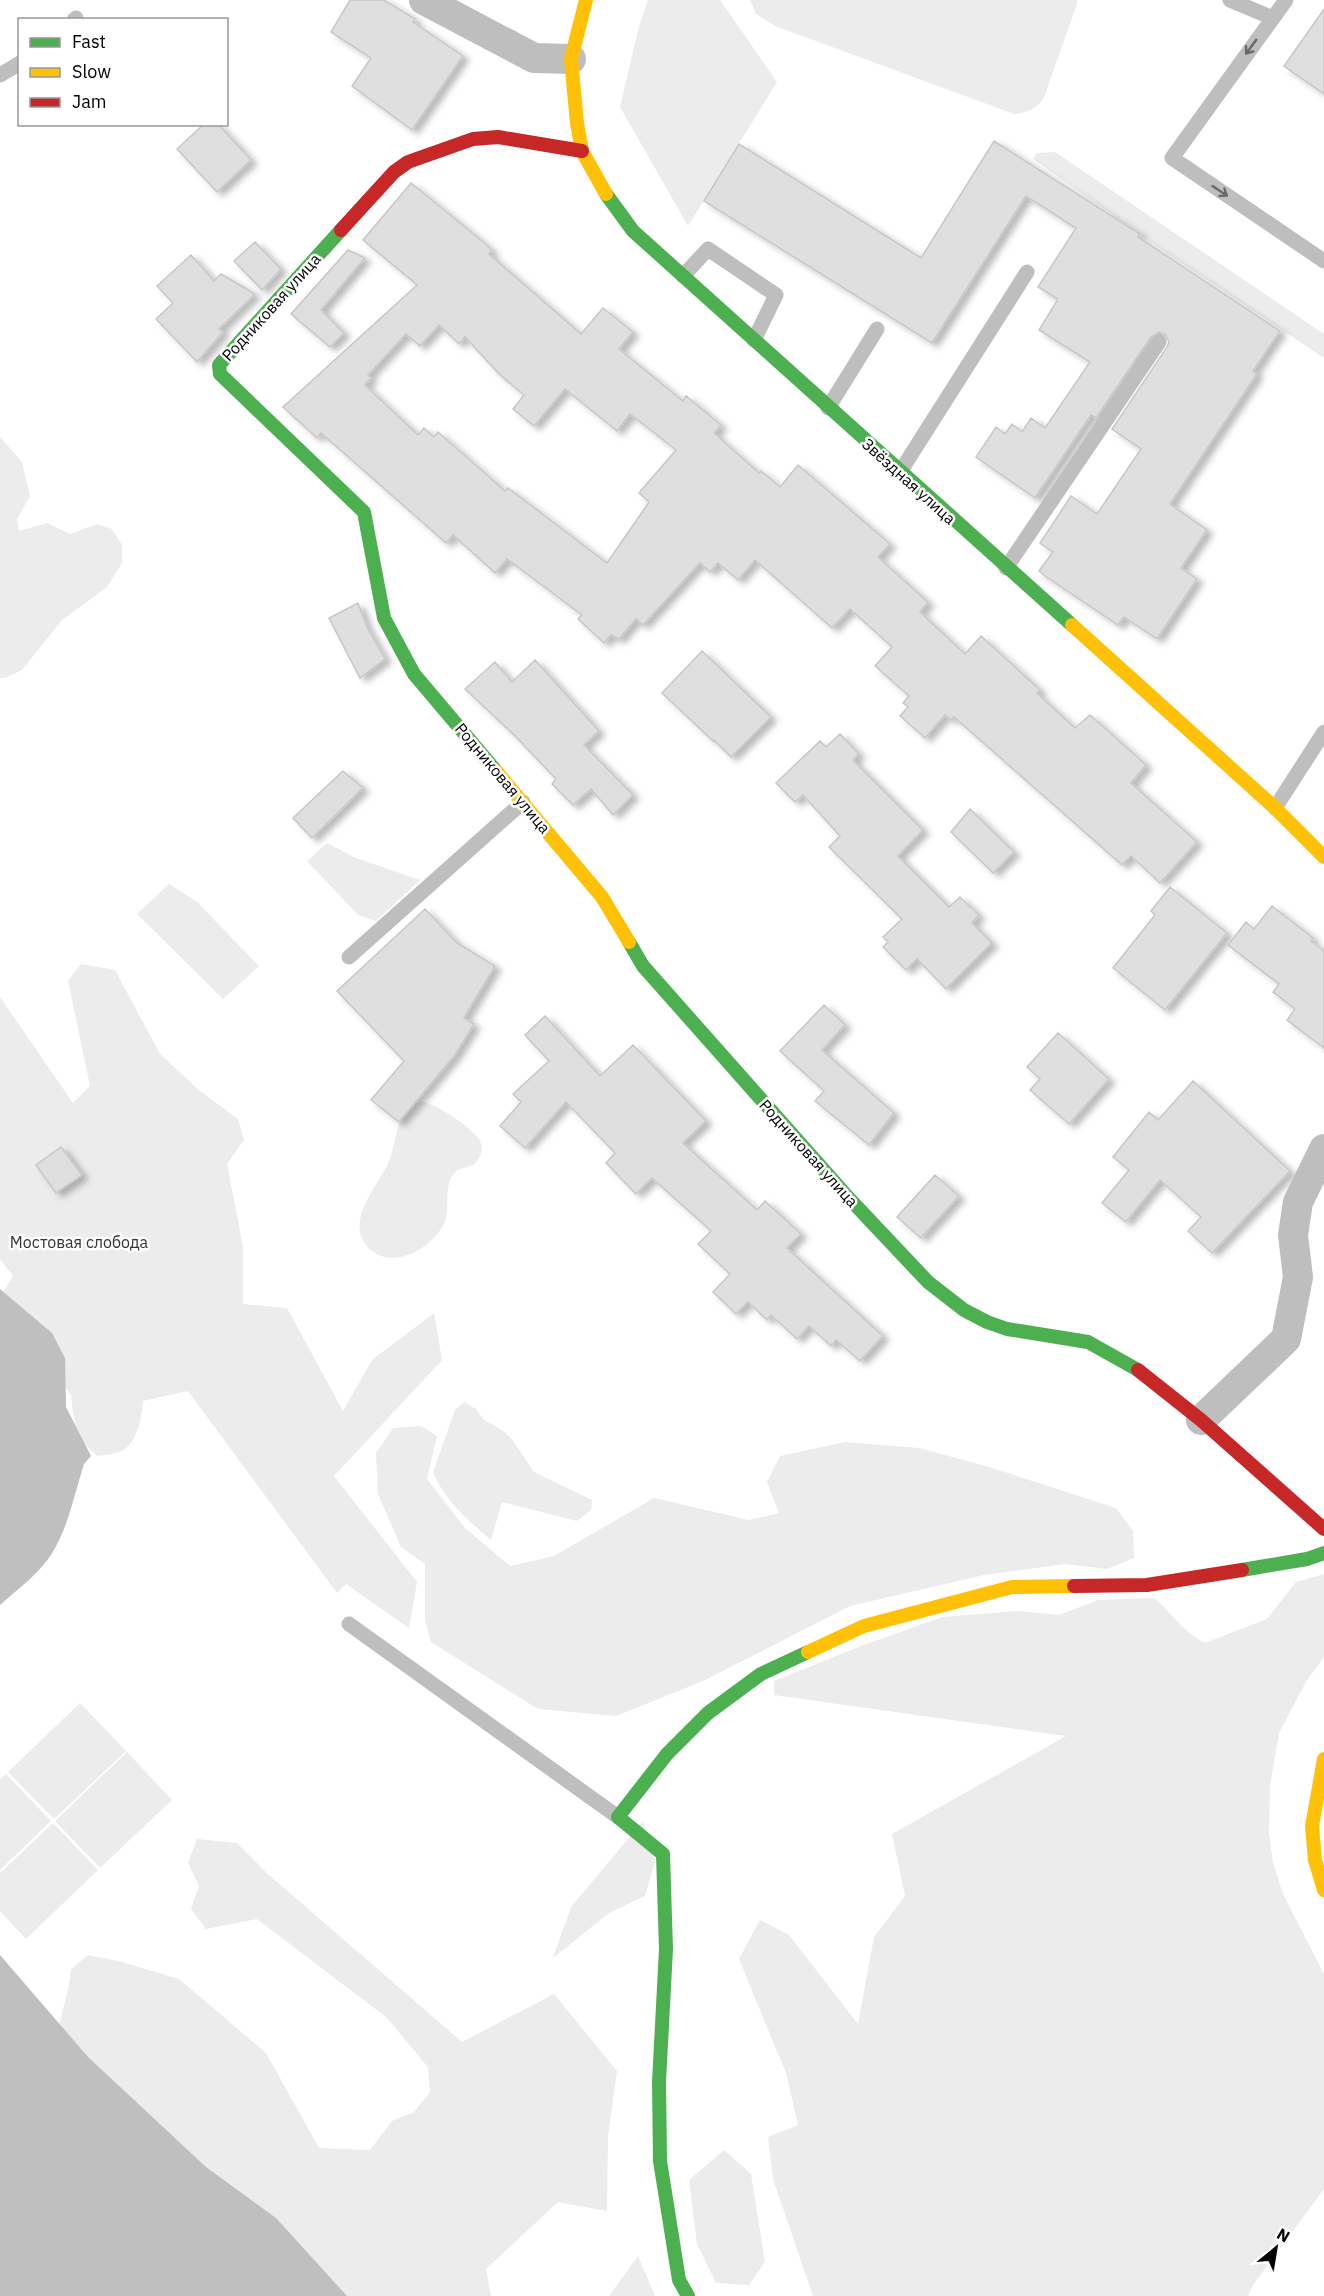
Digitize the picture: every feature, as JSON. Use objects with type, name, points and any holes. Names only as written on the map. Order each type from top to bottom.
[{"type":"street","points":[[424,0],[534,58],[571,59]]},
{"type":"street","name":"Звёздная улица","points":[[585,0],[571,59],[582,151],[598,182],[633,231],[1275,808],[1324,857]]},
{"type":"street","name":"Родниковая улица","points":[[582,151],[498,137],[473,139],[408,162],[394,172],[219,365],[220,374],[364,512],[384,618],[414,674],[602,897],[643,966],[845,1194],[928,1282],[964,1310],[987,1323],[1007,1329],[1088,1342],[1139,1371],[1201,1420],[1324,1529]]},
{"type":"street","points":[[1201,1420],[1286,1339],[1298,1276],[1293,1235],[1298,1202],[1324,1149]]},
{"type":"street","points":[[688,2296],[679,2280],[660,2161],[659,2082],[666,1949],[663,1854],[618,1817],[667,1754],[708,1713],[761,1674],[864,1626],[1012,1587],[1147,1585],[1307,1558],[1324,1553]]},
{"type":"street","points":[[1324,1759],[1312,1826],[1315,1860],[1324,1890]]},
{"type":"lane","points":[[1230,0],[1273,18]]},
{"type":"lane","points":[[1286,0],[1172,158],[1324,261]]},
{"type":"lane","points":[[0,75],[18,64]]},
{"type":"lane","points":[[682,276],[708,249],[776,295],[754,340]]},
{"type":"lane","points":[[900,472],[1027,272]]},
{"type":"lane","points":[[828,408],[877,329]]},
{"type":"lane","points":[[1006,568],[1159,342]]},
{"type":"lane","points":[[1275,808],[1324,732]]},
{"type":"lane","points":[[348,957],[524,802]]},
{"type":"lane","points":[[349,1624],[618,1817]]},
{"type":"green space","points":[[648,0],[720,0],[777,82],[688,226],[620,107],[639,26]]},
{"type":"green space","points":[[750,0],[1077,0],[1077,4],[1044,97],[1032,110],[1014,114],[775,26],[756,14]]},
{"type":"green space","points":[[1055,152],[1324,334],[1324,358],[1164,251],[1033,159],[1037,153]]},
{"type":"green space","points":[[0,437],[22,462],[30,496],[17,519],[19,531],[47,523],[70,534],[97,524],[112,529],[122,545],[122,563],[107,587],[62,620],[22,670],[5,678],[0,678]]},
{"type":"green space","points":[[327,843],[356,858],[420,880],[376,921],[358,915],[307,861]]},
{"type":"green space","points":[[169,884],[196,901],[259,966],[223,999],[137,914]]},
{"type":"green space","name":"Мостовая слобода","points":[[81,964],[115,970],[160,1054],[200,1091],[238,1119],[244,1140],[227,1164],[243,1247],[243,1304],[287,1308],[343,1411],[372,1360],[434,1313],[442,1360],[334,1476],[417,1582],[409,1628],[346,1584],[337,1593],[188,1391],[143,1401],[138,1427],[129,1445],[118,1452],[97,1456],[79,1438],[71,1395],[0,1297],[13,1276],[0,1259],[0,997],[73,1103],[90,1086],[68,981]]},
{"type":"green space","points":[[420,1101],[434,1106],[462,1123],[480,1141],[480,1156],[475,1164],[459,1169],[452,1176],[448,1187],[445,1221],[431,1241],[410,1254],[387,1257],[376,1254],[367,1246],[361,1235],[362,1213],[366,1201],[390,1159],[404,1111],[410,1105]]},
{"type":"green space","points":[[464,1402],[476,1409],[484,1420],[511,1438],[534,1472],[592,1500],[591,1510],[577,1521],[502,1502],[491,1540],[450,1501],[433,1472],[455,1410]]},
{"type":"green space","points":[[421,1426],[437,1436],[427,1479],[465,1528],[510,1566],[554,1556],[654,1498],[749,1520],[779,1513],[767,1482],[780,1456],[845,1442],[919,1448],[989,1467],[1116,1508],[1133,1531],[1134,1558],[1107,1569],[1065,1564],[984,1575],[850,1606],[703,1681],[616,1716],[538,1709],[431,1642],[425,1621],[425,1564],[401,1547],[378,1494],[376,1453],[393,1428]]},
{"type":"green space","points":[[1324,1574],[1324,1657],[1307,1680],[1279,1733],[1270,1786],[1269,1833],[1273,1863],[1283,1894],[1324,1974],[1324,2189],[1253,2285],[1248,2296],[813,2296],[773,2179],[768,2137],[798,2125],[786,2073],[739,1959],[760,1920],[789,1935],[858,2024],[874,1937],[905,1896],[892,1834],[1066,1736],[774,1695],[774,1681],[942,1617],[1019,1611],[1059,1615],[1098,1600],[1154,1598],[1184,1628],[1205,1643],[1267,1619],[1296,1582]]},
{"type":"green space","points":[[80,1703],[126,1751],[54,1819],[8,1772]]},
{"type":"green space","points":[[127,1752],[172,1800],[100,1868],[55,1821]]},
{"type":"green space","points":[[6,1774],[51,1821],[0,1870],[0,1779]]},
{"type":"green space","points":[[643,1821],[655,1862],[645,1896],[609,1913],[553,1958],[571,1907]]},
{"type":"green space","points":[[53,1823],[98,1870],[26,1939],[0,1911],[0,1873]]},
{"type":"green space","points":[[197,1839],[237,1843],[269,1875],[462,2042],[554,1994],[617,2071],[608,2136],[607,2211],[558,2202],[486,2269],[491,2296],[306,2296],[54,2046],[71,1969],[88,1955],[122,1962],[179,1979],[266,2053],[319,2148],[370,2150],[392,2121],[414,2112],[430,2092],[428,2067],[386,2017],[257,1919],[206,1929],[191,1909],[199,1886],[188,1863]]},
{"type":"green space","points":[[724,2150],[751,2174],[765,2262],[749,2285],[716,2283],[697,2244],[689,2180]]},
{"type":"green space","points":[[638,2256],[655,2296],[609,2296]]},
{"type":"shaded area","points":[[0,1289],[52,1333],[65,1358],[66,1407],[91,1456],[84,1464],[64,1528],[50,1556],[30,1579],[0,1605]]},
{"type":"shaded area","points":[[0,1955],[88,2057],[206,2167],[276,2218],[347,2296],[0,2296]]},
{"type":"building","points":[[350,0],[384,0],[415,19],[413,22],[463,56],[412,130],[352,86],[371,58],[331,32]]},
{"type":"building","points":[[1324,9],[1324,94],[1284,66]]},
{"type":"building","points":[[202,126],[220,126],[251,160],[217,192],[177,149]]},
{"type":"building","points":[[994,141],[1140,234],[1138,237],[1280,331],[1253,371],[1257,374],[1170,504],[1207,530],[1181,568],[1197,579],[1157,639],[1124,617],[1118,625],[1039,571],[1053,552],[1040,543],[1071,496],[1097,514],[1141,449],[1112,429],[1167,347],[1169,342],[1165,334],[1159,332],[1151,337],[1096,418],[1091,415],[1035,498],[976,457],[996,427],[1005,434],[1012,424],[1022,432],[1031,418],[1045,428],[1090,362],[1039,330],[1058,299],[1038,287],[1076,228],[1026,196],[932,343],[704,201],[739,144],[921,258]]},
{"type":"building","points":[[411,183],[492,250],[489,254],[581,334],[603,308],[633,332],[619,349],[683,401],[686,396],[721,425],[714,433],[759,473],[761,471],[780,487],[798,465],[890,544],[878,557],[928,602],[920,612],[965,654],[981,636],[1040,690],[1037,693],[1075,728],[1090,715],[1146,765],[1131,783],[1197,842],[1160,883],[1131,856],[1122,865],[954,717],[951,720],[945,715],[925,738],[900,716],[908,707],[903,703],[909,696],[875,666],[892,647],[850,609],[832,628],[755,560],[738,580],[718,563],[710,572],[700,563],[643,625],[636,619],[619,639],[611,635],[604,643],[578,619],[582,615],[507,559],[495,573],[453,535],[446,543],[321,433],[317,438],[283,407],[417,285],[363,240]],"holes":[[[439,325],[459,344],[465,337],[499,374],[524,395],[513,409],[534,426],[565,389],[617,431],[630,414],[676,450],[639,493],[649,502],[607,563],[508,488],[505,491],[438,432],[434,437],[424,428],[418,435],[365,385],[371,378],[368,375],[406,334],[420,346]]]},
{"type":"building","points":[[255,242],[281,269],[262,290],[234,261]]},
{"type":"building","points":[[348,250],[365,258],[321,310],[344,333],[330,347],[291,314]]},
{"type":"building","points":[[191,255],[214,281],[221,274],[255,294],[219,329],[223,332],[197,362],[156,319],[173,303],[157,286]]},
{"type":"building","points":[[358,603],[367,627],[385,659],[360,678],[329,618]]},
{"type":"building","points":[[702,651],[771,717],[731,757],[662,693]]},
{"type":"building","points":[[535,660],[599,731],[584,745],[633,795],[613,815],[591,789],[573,805],[552,784],[556,779],[465,689],[495,662],[512,682]]},
{"type":"building","points":[[840,734],[859,754],[853,760],[923,830],[898,856],[949,907],[960,897],[979,915],[972,923],[992,943],[946,989],[917,959],[906,970],[883,947],[888,942],[883,937],[902,919],[829,847],[840,836],[803,795],[795,802],[776,783],[820,741],[826,747]]},
{"type":"building","points":[[343,771],[363,788],[312,838],[293,818]]},
{"type":"building","points":[[970,809],[1014,852],[993,873],[951,832]]},
{"type":"building","points":[[1170,887],[1227,933],[1165,1010],[1113,968],[1155,915],[1151,911]]},
{"type":"building","points":[[1272,906],[1313,938],[1311,941],[1324,951],[1324,1048],[1287,1020],[1295,1009],[1273,992],[1279,984],[1228,945],[1246,922],[1254,929]]},
{"type":"building","points":[[425,909],[457,943],[495,966],[464,1018],[474,1024],[455,1055],[399,1122],[371,1100],[404,1061],[337,991]]},
{"type":"building","points":[[824,1005],[845,1025],[822,1050],[894,1113],[869,1145],[815,1101],[824,1091],[780,1051]]},
{"type":"building","points":[[545,1016],[600,1076],[633,1045],[706,1121],[683,1143],[757,1210],[765,1201],[801,1234],[787,1248],[883,1336],[860,1361],[836,1340],[831,1346],[809,1326],[797,1339],[771,1315],[767,1320],[748,1302],[736,1314],[713,1292],[730,1274],[698,1244],[711,1231],[652,1178],[636,1194],[606,1163],[615,1153],[566,1102],[525,1148],[500,1126],[521,1102],[513,1094],[549,1061],[525,1035]]},
{"type":"building","points":[[1058,1033],[1109,1079],[1069,1124],[1030,1090],[1040,1079],[1027,1067]]},
{"type":"building","points":[[1193,1081],[1290,1171],[1212,1253],[1188,1231],[1201,1217],[1160,1180],[1126,1222],[1102,1203],[1129,1170],[1113,1157],[1149,1112],[1158,1120]]},
{"type":"building","points":[[61,1147],[82,1175],[56,1193],[36,1165]]},
{"type":"building","points":[[935,1175],[959,1196],[921,1238],[897,1217]]},
{"type":"traffic: fast","points":[[606,194],[633,231],[1072,625]]},
{"type":"traffic: fast","points":[[341,230],[219,365],[220,374],[364,512],[384,618],[414,674],[496,771]]},
{"type":"traffic: fast","points":[[629,942],[643,966],[845,1194],[928,1282],[964,1310],[987,1322],[1007,1329],[1088,1342],[1138,1370]]},
{"type":"traffic: fast","points":[[1242,1570],[1307,1559],[1324,1553]]},
{"type":"traffic: fast","points":[[688,2296],[679,2280],[660,2161],[659,2082],[666,1949],[663,1854],[618,1817],[667,1754],[708,1713],[761,1674],[808,1652]]},
{"type":"traffic: slow","points":[[586,0],[571,59],[577,123],[582,151],[606,194]]},
{"type":"traffic: slow","points":[[1072,625],[1275,808],[1324,857]]},
{"type":"traffic: slow","points":[[496,771],[602,897],[629,942]]},
{"type":"traffic: slow","points":[[808,1652],[864,1626],[1012,1587],[1074,1586]]},
{"type":"traffic: slow","points":[[1324,1759],[1312,1826],[1315,1860],[1324,1890]]},
{"type":"traffic: jam","points":[[341,230],[394,172],[408,162],[473,139],[498,137],[582,151]]},
{"type":"traffic: jam","points":[[1138,1370],[1201,1420],[1324,1529]]},
{"type":"traffic: jam","points":[[1074,1586],[1147,1585],[1242,1570]]}]
